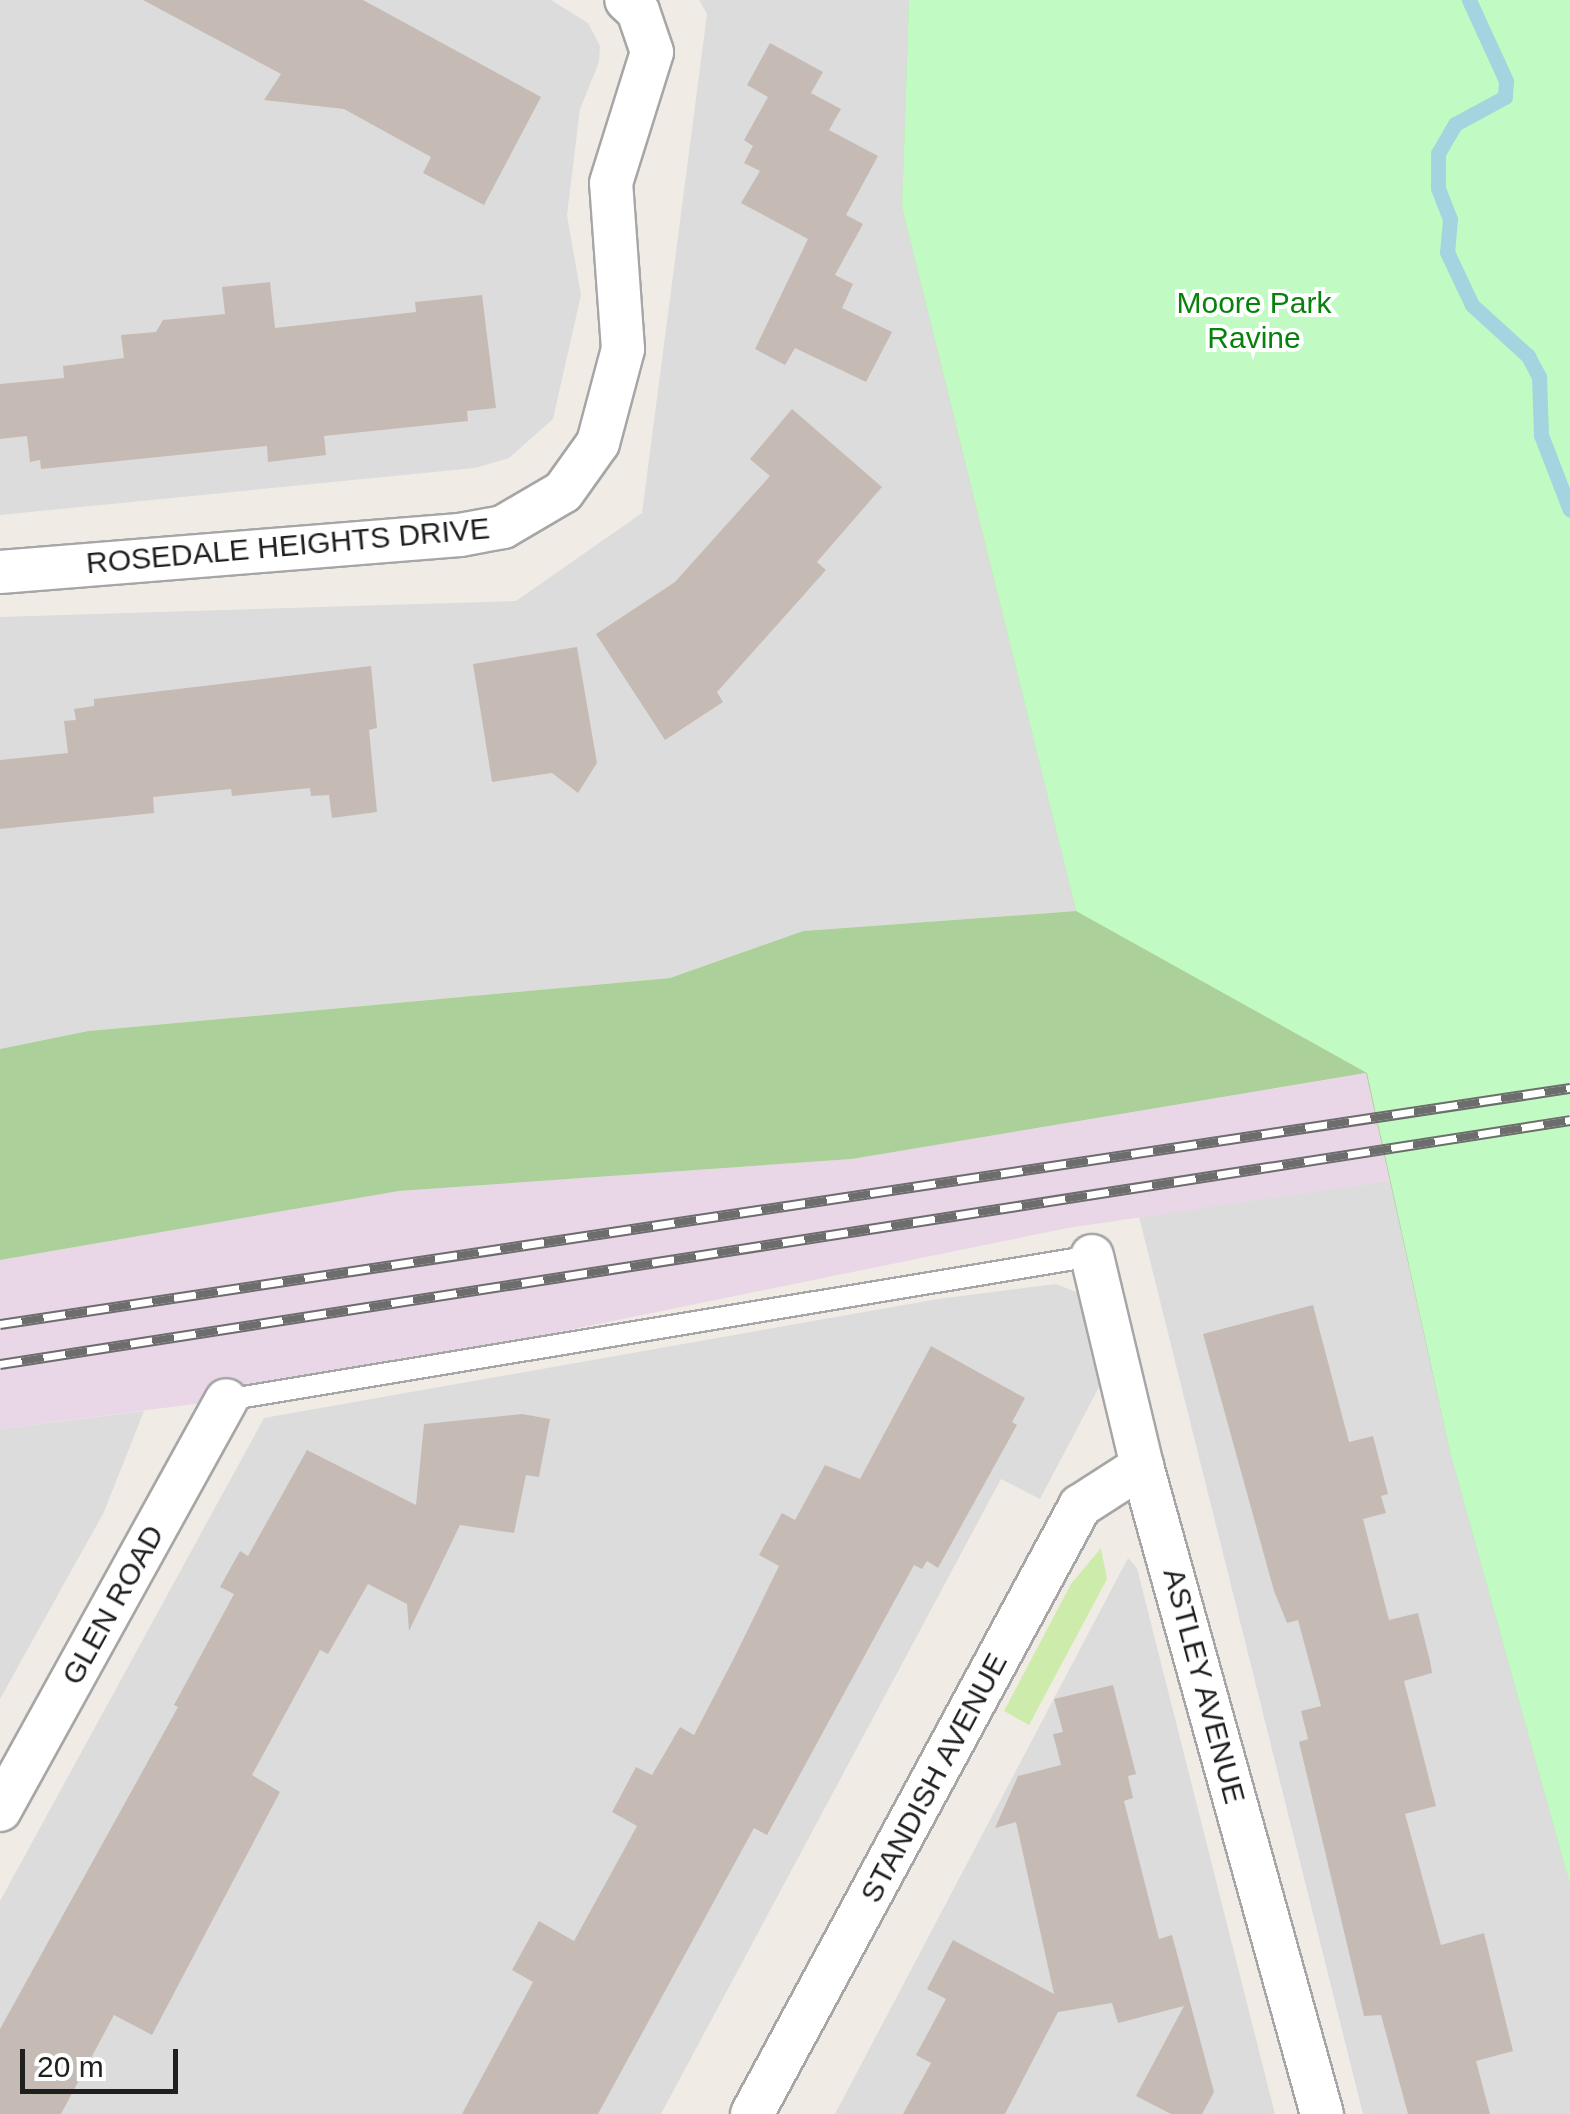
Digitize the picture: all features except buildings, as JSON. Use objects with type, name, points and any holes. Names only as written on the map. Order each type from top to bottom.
[{"type":"street","name":"ROSEDALE HEIGHTS DRIVE","points":[[0,572],[460,536],[503,526],[563,492],[598,443],[623,350],[611,183],[650,70],[638,16]]},
{"type":"street","name":"ASTLEY AVENUE","points":[[1092,1256],[1142,1466],[1322,2114]]},
{"type":"street","name":"GLEN ROAD","points":[[0,1810],[226,1400]]},
{"type":"street","name":"STANDISH AVENUE","points":[[752,2114],[1080,1506],[1142,1466]]},
{"type":"lane","points":[[226,1400],[1092,1256]]},
{"type":"shaded area","points":[[0,0],[551,0],[588,23],[600,46],[599,62],[580,109],[567,215],[581,295],[553,419],[509,458],[475,468],[0,515]]},
{"type":"shaded area","points":[[699,0],[909,0],[902,207],[1076,911],[803,931],[670,978],[88,1031],[0,1049],[0,617],[516,601],[642,513],[707,14]]},
{"type":"shaded area","points":[[1367,1073],[1392,1180],[1068,1228],[226,1400],[0,1429],[0,1260],[399,1191],[852,1159]]},
{"type":"shaded area","points":[[1392,1180],[1450,1452],[1570,1885],[1570,2114],[1363,2114],[1139,1217]]},
{"type":"shaded area","points":[[1056,1284],[1081,1294],[1099,1387],[1040,1499],[1001,1479],[661,2114],[0,2114],[0,1901],[264,1418],[938,1299]]},
{"type":"shaded area","points":[[144,1411],[104,1512],[0,1699],[0,1429]]},
{"type":"shaded area","points":[[1128,1558],[1137,1568],[1275,2114],[835,2114]]},
{"type":"green space","name":"Moore Park Ravine","points":[[909,0],[1570,0],[1570,1885],[1450,1452],[1366,1073],[852,1159],[399,1191],[0,1260],[0,1049],[88,1031],[670,978],[803,931],[1076,911],[902,207]]},
{"type":"green space","name":"Moore Park Ravine","points":[[909,0],[1570,0],[1570,1885],[1450,1452],[1367,1073],[1076,911],[902,207]]},
{"type":"green space","points":[[1101,1548],[1107,1579],[1029,1725],[1004,1711],[1071,1584]]},
{"type":"waterway","points":[[1469,0],[1506,81],[1505,97],[1455,124],[1438,153],[1438,188],[1450,219],[1447,252],[1472,305],[1528,356],[1539,377],[1541,435],[1570,510]]},
{"type":"railway","points":[[0,1324],[1570,1088]]},
{"type":"railway","points":[[0,1364],[1570,1120]]}]
